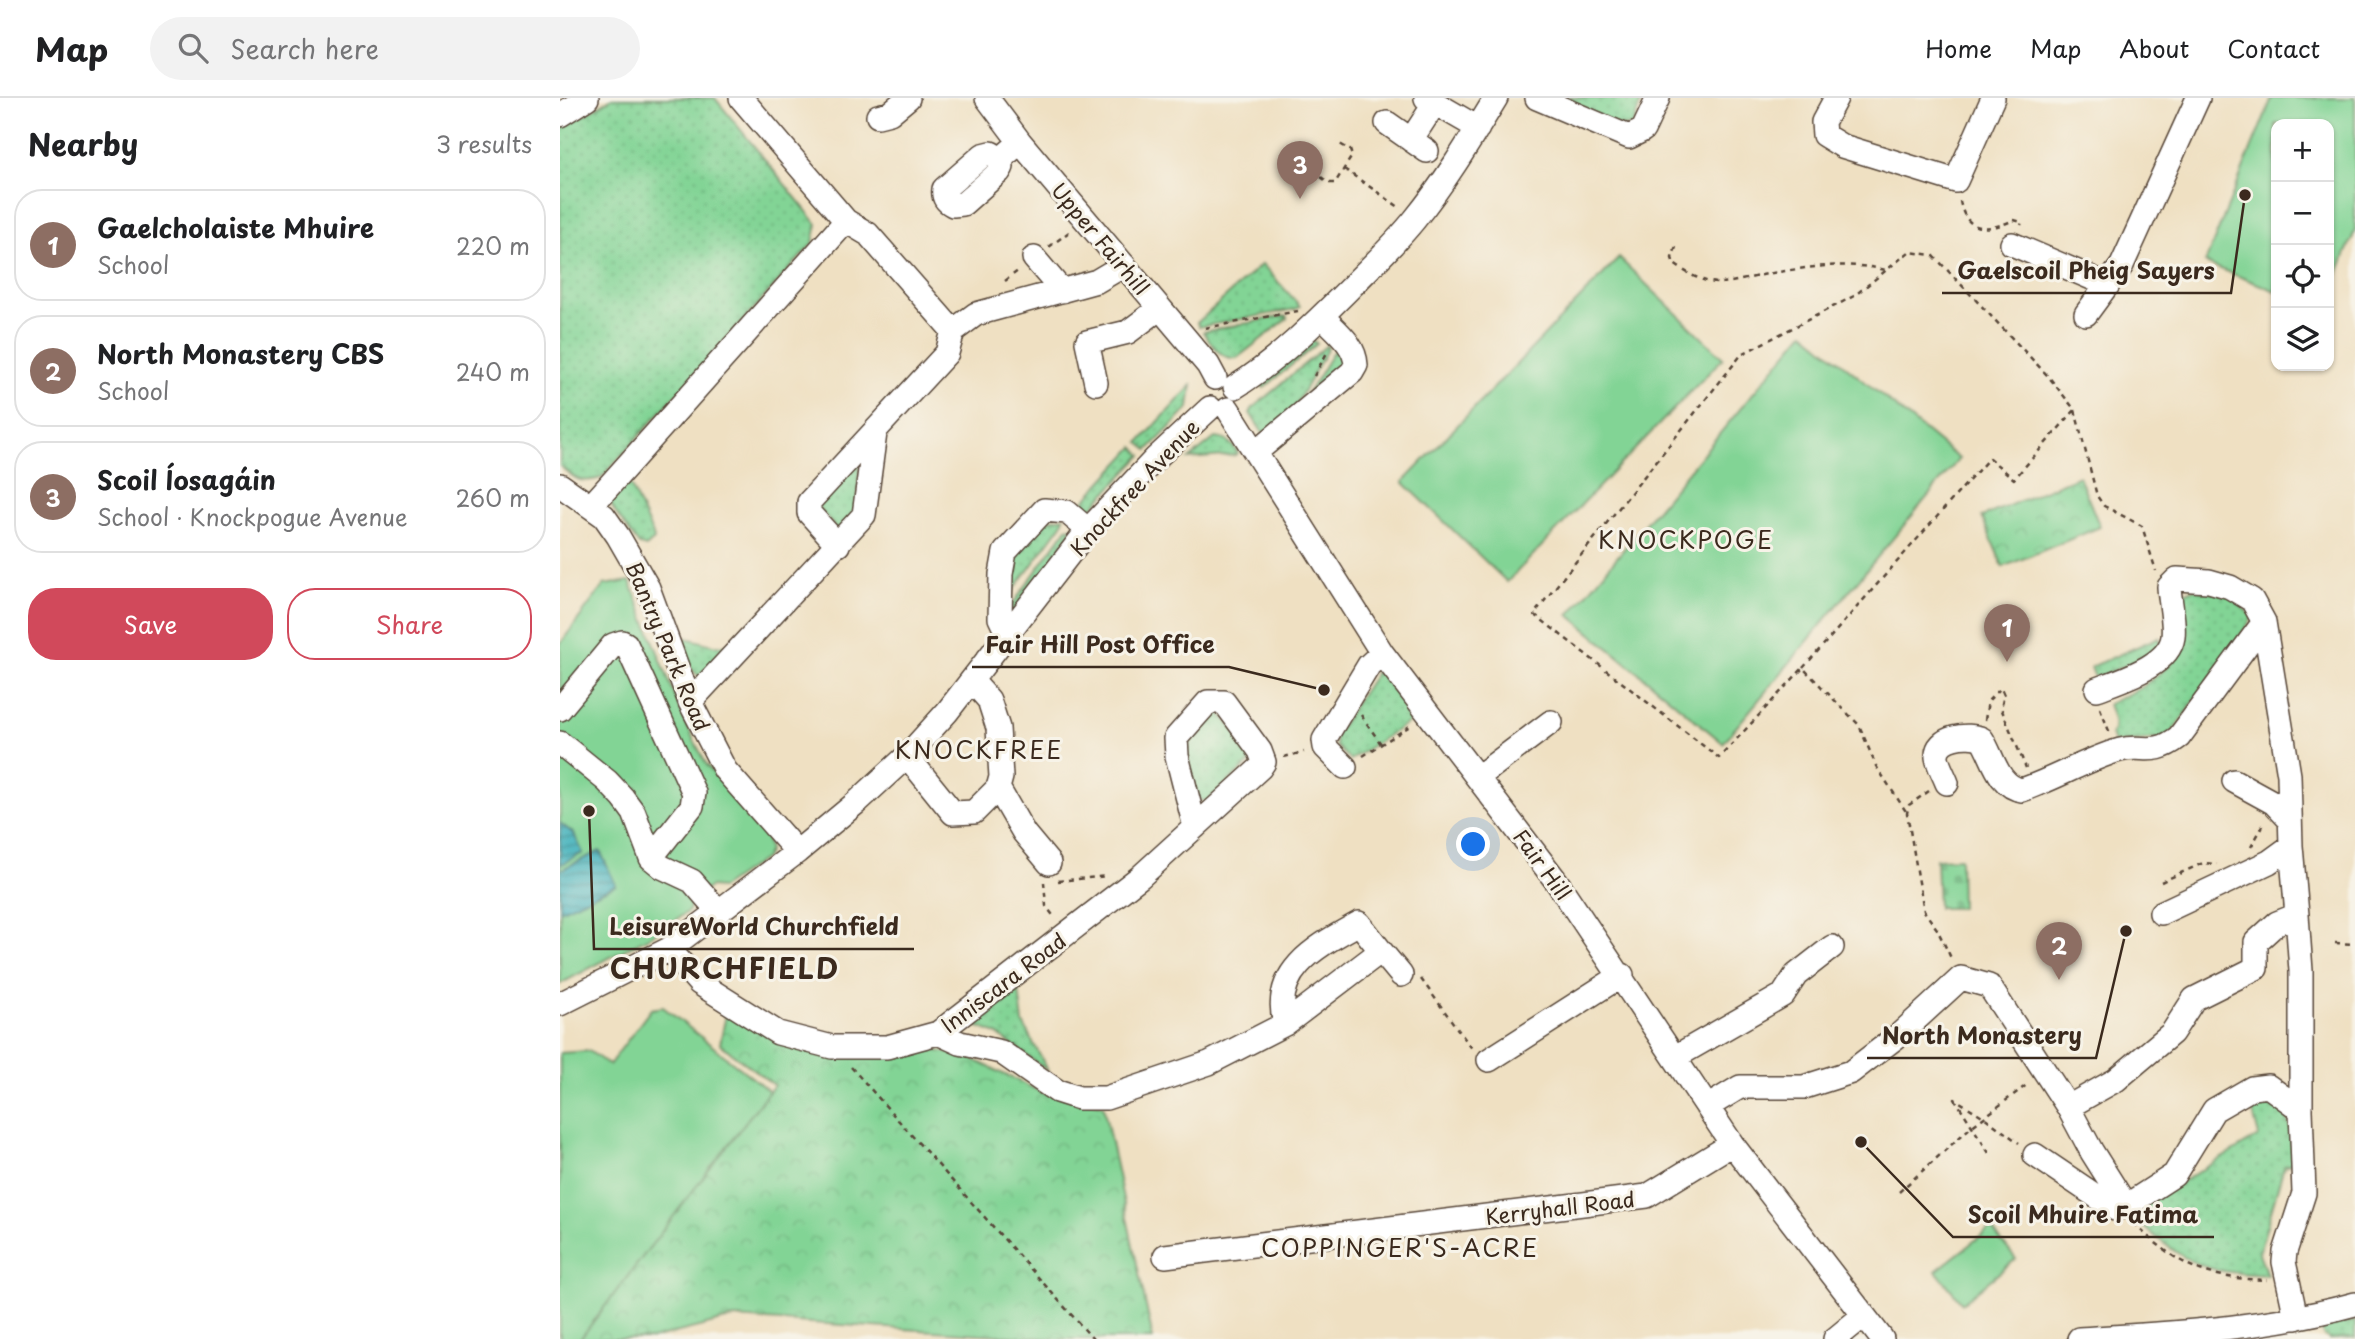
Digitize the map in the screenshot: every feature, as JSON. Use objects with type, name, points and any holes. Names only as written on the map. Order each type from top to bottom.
[{"type":"street","points":[[560,115],[587,98]]},
{"type":"street","points":[[741,98],[846,221],[868,234],[953,331]]},
{"type":"street","points":[[878,116],[890,113],[908,98]]},
{"type":"street","name":"Upper Fairhill","points":[[987,98],[1020,142],[1208,365],[1222,396]]},
{"type":"street","name":"Knockfree Avenue","points":[[560,1004],[669,949],[797,852],[907,756],[972,682],[1088,530],[1156,458],[1222,396],[1249,379],[1322,316],[1415,219],[1496,98]]},
{"type":"street","points":[[1537,98],[1629,137],[1643,130],[1658,98]]},
{"type":"street","points":[[1836,98],[1823,122],[1824,135],[1842,146],[1956,181],[1993,98]]},
{"type":"street","points":[[2086,314],[2122,265],[2198,98]]},
{"type":"street","points":[[1387,124],[1419,145],[1430,101],[1478,128]]},
{"type":"street","points":[[1001,159],[1020,142]]},
{"type":"street","points":[[591,506],[846,221]]},
{"type":"street","points":[[2012,244],[2108,285]]},
{"type":"street","points":[[1034,258],[1062,291]]},
{"type":"street","points":[[838,545],[809,513],[809,502],[947,353],[953,331],[976,314],[1105,278],[1124,265]]},
{"type":"street","points":[[1096,383],[1087,342],[1128,332],[1160,309]]},
{"type":"street","points":[[1256,452],[1352,372],[1356,365],[1354,351],[1322,316]]},
{"type":"street","name":"Fair Hill","points":[[1222,396],[1305,534],[1382,653],[1558,881],[1732,1144],[1882,1339]]},
{"type":"street","points":[[690,702],[864,516],[875,433]]},
{"type":"street","name":"Bantry Park Road","points":[[563,493],[591,506],[604,516],[612,527],[648,588],[690,702],[725,771],[797,852]]},
{"type":"street","points":[[1008,635],[1000,618],[1001,574],[1005,552],[1044,510],[1067,512],[1088,530]]},
{"type":"street","points":[[2096,698],[2166,653],[2173,637],[2169,587],[2173,581],[2182,578],[2230,587],[2252,600],[2264,622],[2289,775],[2283,812],[2291,846],[2301,971],[2304,1193],[2285,1252],[2296,1318]]},
{"type":"street","points":[[1947,783],[1937,758],[1940,746],[1960,736],[1969,735],[1982,739],[2005,782],[2022,790],[2120,751],[2154,749],[2172,742],[2179,737],[2264,622]]},
{"type":"street","points":[[560,709],[613,645],[622,642],[626,644],[694,793],[692,806],[651,858]]},
{"type":"street","points":[[1345,768],[1325,747],[1324,740],[1369,665],[1382,653]]},
{"type":"street","points":[[907,756],[953,813],[974,812],[999,788],[1001,777],[998,728],[989,700],[972,682]]},
{"type":"street","points":[[1195,827],[1177,756],[1176,738],[1208,702],[1224,702],[1260,751],[1264,761]]},
{"type":"street","points":[[1478,777],[1551,722]]},
{"type":"street","points":[[560,743],[607,781],[623,798],[634,813],[651,858],[662,867],[692,881],[719,912]]},
{"type":"street","name":"Inniscara Road","points":[[669,949],[699,983],[778,1032],[832,1047],[887,1047],[938,1033],[1140,877],[1260,768],[1264,761]]},
{"type":"street","points":[[2234,781],[2283,812]]},
{"type":"street","points":[[999,788],[1024,833],[1051,873]]},
{"type":"street","points":[[2161,913],[2269,862],[2291,846]]},
{"type":"street","points":[[2068,1107],[2116,1080],[2172,1033],[2194,999],[2256,968],[2256,942],[2277,923],[2297,915]]},
{"type":"street","points":[[1284,1024],[1280,1007],[1294,970],[1307,956],[1359,923],[1401,975]]},
{"type":"street","points":[[1675,1057],[1783,995],[1796,975],[1832,947]]},
{"type":"street","points":[[938,1033],[960,1043],[1001,1052],[1057,1091],[1079,1098],[1106,1098],[1209,1063],[1284,1024],[1381,951]]},
{"type":"street","points":[[1489,1060],[1622,975]]},
{"type":"street","points":[[1707,1107],[1740,1087],[1804,1087],[1851,1072],[1899,1035],[1961,978],[1989,986],[2068,1107],[2121,1208]]},
{"type":"street","points":[[2121,1208],[2174,1175],[2214,1110],[2252,1088],[2268,1086],[2301,1110]]},
{"type":"street","name":"Kerryhall Road","points":[[1165,1256],[1647,1196],[1732,1144]]},
{"type":"street","points":[[2035,1155],[2121,1208]]},
{"type":"street","points":[[2079,1339],[2168,1336],[2296,1318],[2355,1304]]},
{"type":"street","points":[[1835,1339],[1863,1316]]},
{"type":"path","points":[[1321,177],[1329,183],[1335,183],[1352,156],[1350,150],[1340,144]]},
{"type":"path","points":[[1344,169],[1415,219]]},
{"type":"path","points":[[1956,181],[1961,211],[1971,224],[1984,229],[1999,227],[2014,220],[2022,222],[2012,244]]},
{"type":"path","points":[[1063,236],[1071,230]]},
{"type":"path","points":[[1676,247],[1672,258],[1674,264],[1701,279],[1718,283],[1826,267],[1864,265],[1886,270]]},
{"type":"path","points":[[2075,410],[2014,479],[1989,458],[1803,668],[1719,758],[1534,614],[1742,354],[1854,296],[1909,252],[1933,255],[2048,376],[2075,410],[2097,496],[2104,506],[2142,526],[2154,567],[2169,587]]},
{"type":"path","points":[[1198,329],[1298,311]]},
{"type":"path","points":[[1803,668],[1859,725],[1876,766],[1908,813]]},
{"type":"path","points":[[1982,739],[1988,701],[2001,688],[2004,695],[2001,708],[2034,786]]},
{"type":"path","points":[[1350,697],[1381,745]]},
{"type":"path","points":[[2096,698],[2109,731],[2097,736]]},
{"type":"path","points":[[1345,768],[1430,713]]},
{"type":"path","points":[[1264,761],[1325,747]]},
{"type":"path","points":[[1947,783],[1923,794],[1909,805],[1908,813],[1924,911],[1937,929],[1961,978]]},
{"type":"path","points":[[2247,854],[2283,812]]},
{"type":"path","points":[[2161,882],[2203,863],[2210,865],[2225,862]]},
{"type":"path","points":[[1067,934],[1046,906],[1044,882],[1041,878],[1051,873],[1127,874],[1140,877]]},
{"type":"path","points":[[2334,943],[2355,944]]},
{"type":"path","points":[[1429,990],[1459,1031]]},
{"type":"path","points":[[832,1047],[1093,1339]]},
{"type":"path","points":[[1899,1192],[1971,1127],[2044,1072]]},
{"type":"path","points":[[1989,1153],[1955,1099],[2035,1155]]},
{"type":"path","points":[[2121,1208],[2154,1242],[2180,1261],[2209,1275],[2288,1281]]},
{"type":"green space","points":[[612,98],[715,98],[817,224],[813,243],[601,478],[583,481],[574,478],[560,466],[560,130]]},
{"type":"green space","points":[[1554,98],[1642,98],[1633,125],[1619,127]]},
{"type":"green space","points":[[2272,98],[2355,98],[2355,231],[2334,283],[2334,119],[2271,119],[2271,289],[2205,263]]},
{"type":"green space","points":[[1619,258],[1723,358],[1507,582],[1403,482]]},
{"type":"green space","points":[[1262,264],[1300,306],[1296,309],[1199,327],[1197,323]]},
{"type":"green space","points":[[1287,316],[1287,319],[1237,358],[1221,354],[1203,332]]},
{"type":"green space","points":[[1804,332],[1959,459],[1723,743],[1569,615]]},
{"type":"green space","points":[[1313,340],[1317,344],[1264,388],[1261,385]]},
{"type":"green space","points":[[1339,342],[1351,364],[1293,418]]},
{"type":"green space","points":[[1327,345],[1328,348],[1286,422],[1263,433],[1250,413],[1253,408]]},
{"type":"green space","points":[[1192,385],[1189,408],[1148,450],[1139,443]]},
{"type":"green space","points":[[1215,438],[1229,442],[1238,453],[1189,459]]},
{"type":"green space","points":[[1134,447],[1142,455],[1083,517],[1075,511]]},
{"type":"green space","points":[[860,455],[857,508],[839,532],[816,505]]},
{"type":"green space","points":[[2079,476],[2100,527],[2003,567],[1982,517]]},
{"type":"green space","points":[[628,480],[653,535],[654,540],[646,547],[639,545],[611,504],[612,493]]},
{"type":"green space","points":[[1064,517],[1062,524],[1007,599],[1008,564],[1048,520]]},
{"type":"green space","points":[[1071,527],[1071,532],[1008,622],[1009,609],[1067,528]]},
{"type":"green space","points":[[630,581],[686,724],[706,764],[765,832],[769,850],[765,858],[721,888],[710,887],[691,899],[689,911],[647,938],[560,984],[560,644],[604,585]]},
{"type":"green space","points":[[2193,589],[2229,595],[2253,617],[2173,731],[2160,739],[2114,743],[2111,734],[2112,716],[2108,704],[2141,688],[2171,664],[2180,595]]},
{"type":"green space","points":[[2159,637],[2161,643],[2152,655],[2095,678],[2091,667]]},
{"type":"green space","points":[[685,638],[713,645],[731,644],[699,676],[686,659]]},
{"type":"green space","points":[[1376,672],[1380,672],[1414,719],[1350,760],[1336,746],[1335,735]]},
{"type":"green space","points":[[1218,710],[1256,757],[1207,802],[1197,799],[1185,748],[1210,715]]},
{"type":"green space","points":[[1960,858],[1961,908],[1938,908],[1936,859]]},
{"type":"green space","points":[[1019,990],[1023,1023],[1048,1071],[997,1034],[964,1021]]},
{"type":"green space","points":[[663,1007],[769,1091],[580,1339],[560,1339],[560,1053],[589,1051],[609,1065],[651,1009]]},
{"type":"green space","points":[[727,1009],[793,1045],[918,1048],[964,1055],[1041,1092],[1103,1105],[1153,1339],[1057,1339],[734,1318],[651,1339],[580,1339],[774,1085],[720,1044]]},
{"type":"green space","points":[[2256,1097],[2278,1104],[2284,1111],[2291,1140],[2292,1163],[2284,1166],[2259,1253],[2267,1275],[2220,1271],[2183,1257],[2147,1229],[2136,1213],[2139,1207],[2259,1136],[2250,1101]]},
{"type":"green space","points":[[1991,1228],[2016,1259],[1962,1303],[1936,1271]]},
{"type":"green space","points":[[2355,1321],[2355,1338],[2330,1339],[2323,1335],[2322,1328]]},
{"type":"water","points":[[560,823],[574,834],[583,853],[560,865]]},
{"type":"water","points":[[600,851],[616,885],[560,911],[560,870]]},
{"type":"place","name":"Gaelscoil Pheig Sayers","points":[[2245,195]]},
{"type":"place","name":"Scoil Íosagáin","points":[[1300,199]]},
{"type":"place","name":"Gaelcholaiste Mhuire","points":[[2007,662]]},
{"type":"place","name":"Fair Hill Post Office","points":[[1324,690]]},
{"type":"place","name":"LeisureWorld Churchfield","points":[[589,811]]},
{"type":"place","name":"North Monastery","points":[[2126,931]]},
{"type":"place","name":"North Monastery CBS","points":[[2059,980]]},
{"type":"place","name":"Scoil Mhuire Fatima","points":[[1861,1142]]},
{"type":"district","name":"KNOCKPOGE","points":[[1686,539]]},
{"type":"district","name":"KNOCKFREE","points":[[979,749]]},
{"type":"district","name":"CHURCHFIELD","points":[[725,967]]},
{"type":"district","name":"COPPINGER'S-ACRE","points":[[1400,1247]]}]
